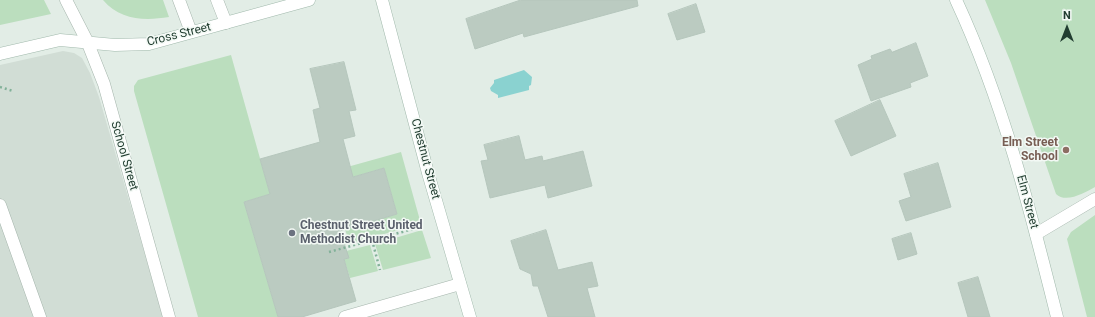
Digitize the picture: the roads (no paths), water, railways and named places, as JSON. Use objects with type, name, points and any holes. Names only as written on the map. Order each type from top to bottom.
[{"type":"street","name":"School Street","points":[[66,0],[87,42],[104,84],[169,317]]},
{"type":"street","points":[[179,0],[191,32]]},
{"type":"street","points":[[217,0],[226,23]]},
{"type":"street","name":"Cross Street","points":[[0,54],[60,40],[115,45],[149,44],[309,0]]},
{"type":"street","name":"Chestnut Street","points":[[382,0],[470,317]]},
{"type":"street","name":"Elm Street","points":[[956,0],[985,68],[1004,119],[1057,317]]},
{"type":"street","points":[[1036,234],[1095,200]]},
{"type":"street","points":[[0,206],[40,317]]},
{"type":"street","points":[[344,317],[460,284]]},
{"type":"water","points":[[524,70],[532,77],[529,90],[498,98],[498,95],[491,91],[490,88],[494,83],[494,80]]},
{"type":"place","name":"Elm Street School","points":[[1066,150]]},
{"type":"place","name":"Chestnut Street United Methodist Church","points":[[292,233]]}]
